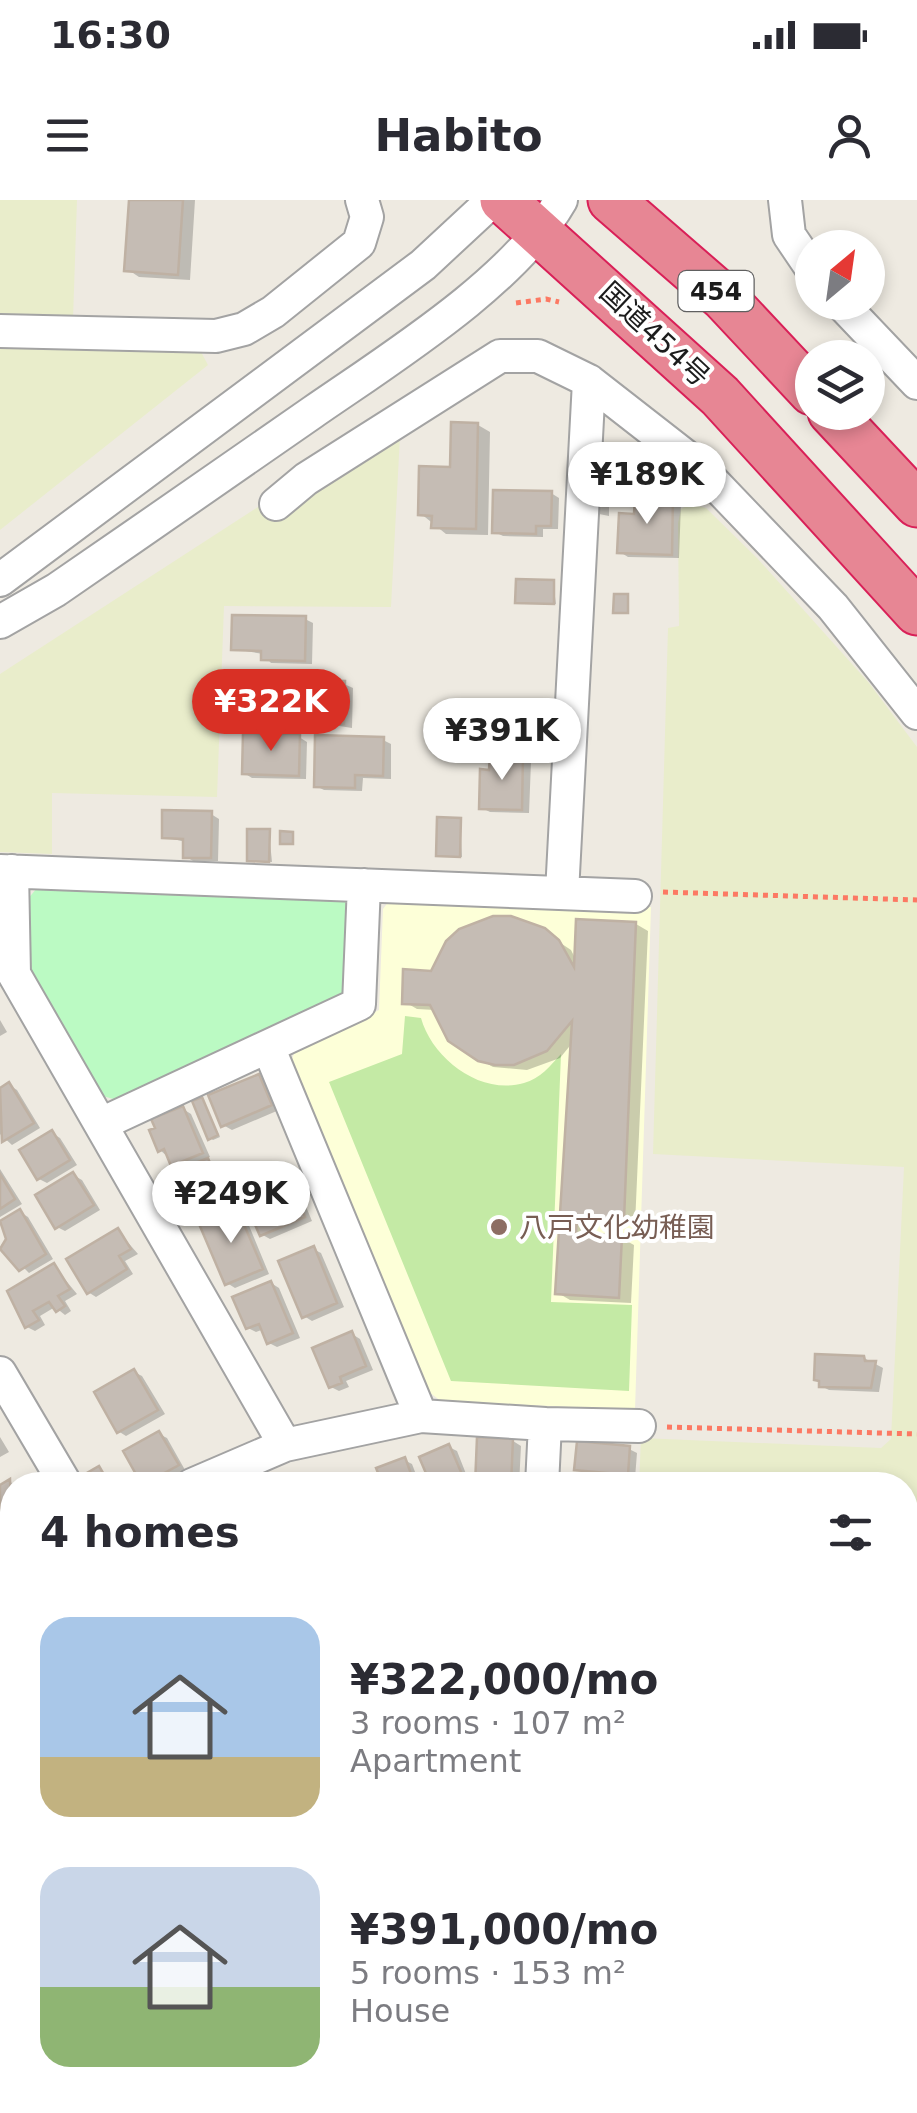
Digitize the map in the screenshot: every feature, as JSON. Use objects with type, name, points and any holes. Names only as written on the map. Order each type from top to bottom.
[{"type":"highway","name":"国道454号","points":[[503,200],[552,216],[917,612]]},
{"type":"highway","name":"454","points":[[612,200],[724,298],[795,374]]},
{"type":"highway","points":[[849,430],[917,504]]},
{"type":"street","points":[[0,331],[216,336],[244,329],[360,243],[367,217],[362,200]]},
{"type":"street","points":[[0,580],[423,265],[493,200]]},
{"type":"street","points":[[784,200],[795,243]]},
{"type":"street","points":[[0,622],[56,590],[375,369],[465,301],[552,216]]},
{"type":"street","points":[[857,320],[917,383]]},
{"type":"street","points":[[276,504],[306,479],[500,356],[538,356],[589,381],[712,480],[832,607],[917,713]]},
{"type":"street","points":[[562,893],[589,381]]},
{"type":"street","points":[[285,1445],[14,974],[6,871],[635,896]]},
{"type":"street","points":[[101,1124],[270,1049],[358,1004],[364,885]]},
{"type":"street","points":[[270,1049],[421,1416]]},
{"type":"street","points":[[0,1372],[58,1472]]},
{"type":"street","points":[[222,1472],[285,1445],[421,1416],[639,1426]]},
{"type":"street","points":[[542,1472],[544,1424]]},
{"type":"path","points":[[635,896],[660,892],[917,900]]},
{"type":"path","points":[[639,1426],[917,1434]]},
{"type":"shaded area","points":[[0,200],[77,200],[73,319],[0,316]]},
{"type":"shaded area","points":[[0,344],[200,350],[208,365],[0,530]]},
{"type":"shaded area","points":[[400,436],[391,607],[224,606],[217,797],[52,793],[52,854],[0,852],[0,674],[261,505],[276,521],[357,459]]},
{"type":"shaded area","points":[[690,504],[706,508],[757,558],[869,683],[917,747],[917,1472],[640,1472],[641,1438],[881,1448],[891,1439],[904,1167],[653,1154],[668,628],[679,626],[681,509]]},
{"type":"shaded area","name":"八戸文化幼稚園","points":[[392,897],[651,907],[635,1410],[441,1401],[425,1389],[290,1066],[295,1050],[379,1010],[383,909]]},
{"type":"green space","points":[[37,888],[346,899],[343,995],[117,1100],[99,1095],[28,973],[27,900]]},
{"type":"green space","points":[[405,1016],[421,1018],[447,1060],[475,1079],[491,1084],[507,1086],[530,1081],[561,1054],[551,1302],[632,1305],[629,1391],[451,1381],[329,1082],[402,1054]]},
{"type":"building","points":[[129,200],[183,200],[178,275],[124,271]]},
{"type":"building","points":[[451,422],[478,423],[476,529],[431,528],[432,516],[418,515],[419,466],[450,467]]},
{"type":"building","points":[[493,490],[552,491],[551,526],[536,526],[536,534],[492,533]]},
{"type":"building","points":[[635,496],[673,497],[672,555],[617,553],[619,513],[634,514]]},
{"type":"building","points":[[516,579],[554,580],[554,604],[515,603]]},
{"type":"building","points":[[614,594],[628,594],[628,613],[613,613]]},
{"type":"building","points":[[232,615],[306,616],[305,661],[261,660],[261,651],[231,650]]},
{"type":"building","points":[[313,680],[345,681],[344,724],[312,724]]},
{"type":"building","points":[[243,733],[300,734],[299,776],[242,774]]},
{"type":"building","points":[[315,735],[384,737],[383,776],[355,775],[355,788],[314,787]]},
{"type":"building","points":[[490,753],[523,755],[522,810],[479,809],[480,769],[489,770]]},
{"type":"building","points":[[162,810],[212,811],[211,858],[183,858],[183,839],[162,838]]},
{"type":"building","points":[[437,817],[461,818],[460,857],[436,856]]},
{"type":"building","points":[[247,829],[270,829],[269,862],[247,861]]},
{"type":"building","points":[[280,831],[293,832],[293,844],[280,844]]},
{"type":"building","points":[[493,916],[511,916],[545,928],[559,940],[574,967],[576,919],[636,922],[624,1220],[577,1218],[576,1233],[622,1236],[619,1298],[555,1294],[572,1021],[547,1051],[514,1065],[495,1065],[478,1061],[448,1041],[430,1005],[402,1004],[403,969],[431,971],[446,941],[459,929]]},
{"type":"building","points":[[259,1074],[272,1105],[221,1127],[208,1095]]},
{"type":"building","points":[[9,1082],[34,1123],[2,1142],[0,1088]]},
{"type":"building","points":[[202,1097],[218,1135],[208,1140],[192,1101]]},
{"type":"building","points":[[183,1106],[203,1153],[171,1166],[164,1149],[158,1152],[149,1130],[155,1128],[151,1119]]},
{"type":"building","points":[[52,1130],[70,1160],[37,1180],[19,1150]]},
{"type":"building","points":[[208,1158],[225,1200],[200,1210],[194,1196],[180,1202],[169,1174]]},
{"type":"building","points":[[73,1172],[94,1205],[55,1229],[35,1195]]},
{"type":"building","points":[[0,1174],[15,1199],[0,1209]]},
{"type":"building","points":[[291,1183],[305,1217],[260,1236],[245,1202]]},
{"type":"building","points":[[237,1208],[263,1269],[225,1285],[199,1224]]},
{"type":"building","points":[[20,1209],[46,1254],[19,1271],[0,1249],[6,1239],[0,1221]]},
{"type":"building","points":[[118,1228],[131,1249],[119,1256],[127,1269],[87,1294],[66,1259]]},
{"type":"building","points":[[314,1246],[337,1303],[302,1318],[278,1261]]},
{"type":"building","points":[[54,1263],[70,1289],[58,1296],[65,1306],[56,1312],[49,1302],[33,1311],[39,1320],[25,1328],[7,1291]]},
{"type":"building","points":[[271,1281],[293,1333],[267,1344],[259,1324],[246,1329],[232,1297]]},
{"type":"building","points":[[352,1331],[366,1366],[340,1377],[342,1383],[329,1388],[312,1348]]},
{"type":"building","points":[[815,1354],[864,1356],[865,1361],[876,1361],[871,1388],[819,1387],[819,1381],[814,1380]]},
{"type":"building","points":[[134,1369],[158,1410],[117,1433],[94,1392]]},
{"type":"building","points":[[159,1431],[179,1465],[166,1472],[135,1472],[123,1451]]},
{"type":"building","points":[[477,1437],[513,1439],[512,1472],[476,1472]]},
{"type":"building","points":[[577,1441],[630,1446],[628,1472],[574,1470]]},
{"type":"building","points":[[449,1444],[461,1472],[425,1472],[419,1457]]},
{"type":"building","points":[[405,1457],[410,1472],[378,1472],[376,1468]]},
{"type":"place","name":"八戸文化幼稚園","points":[[499,1227]]}]
